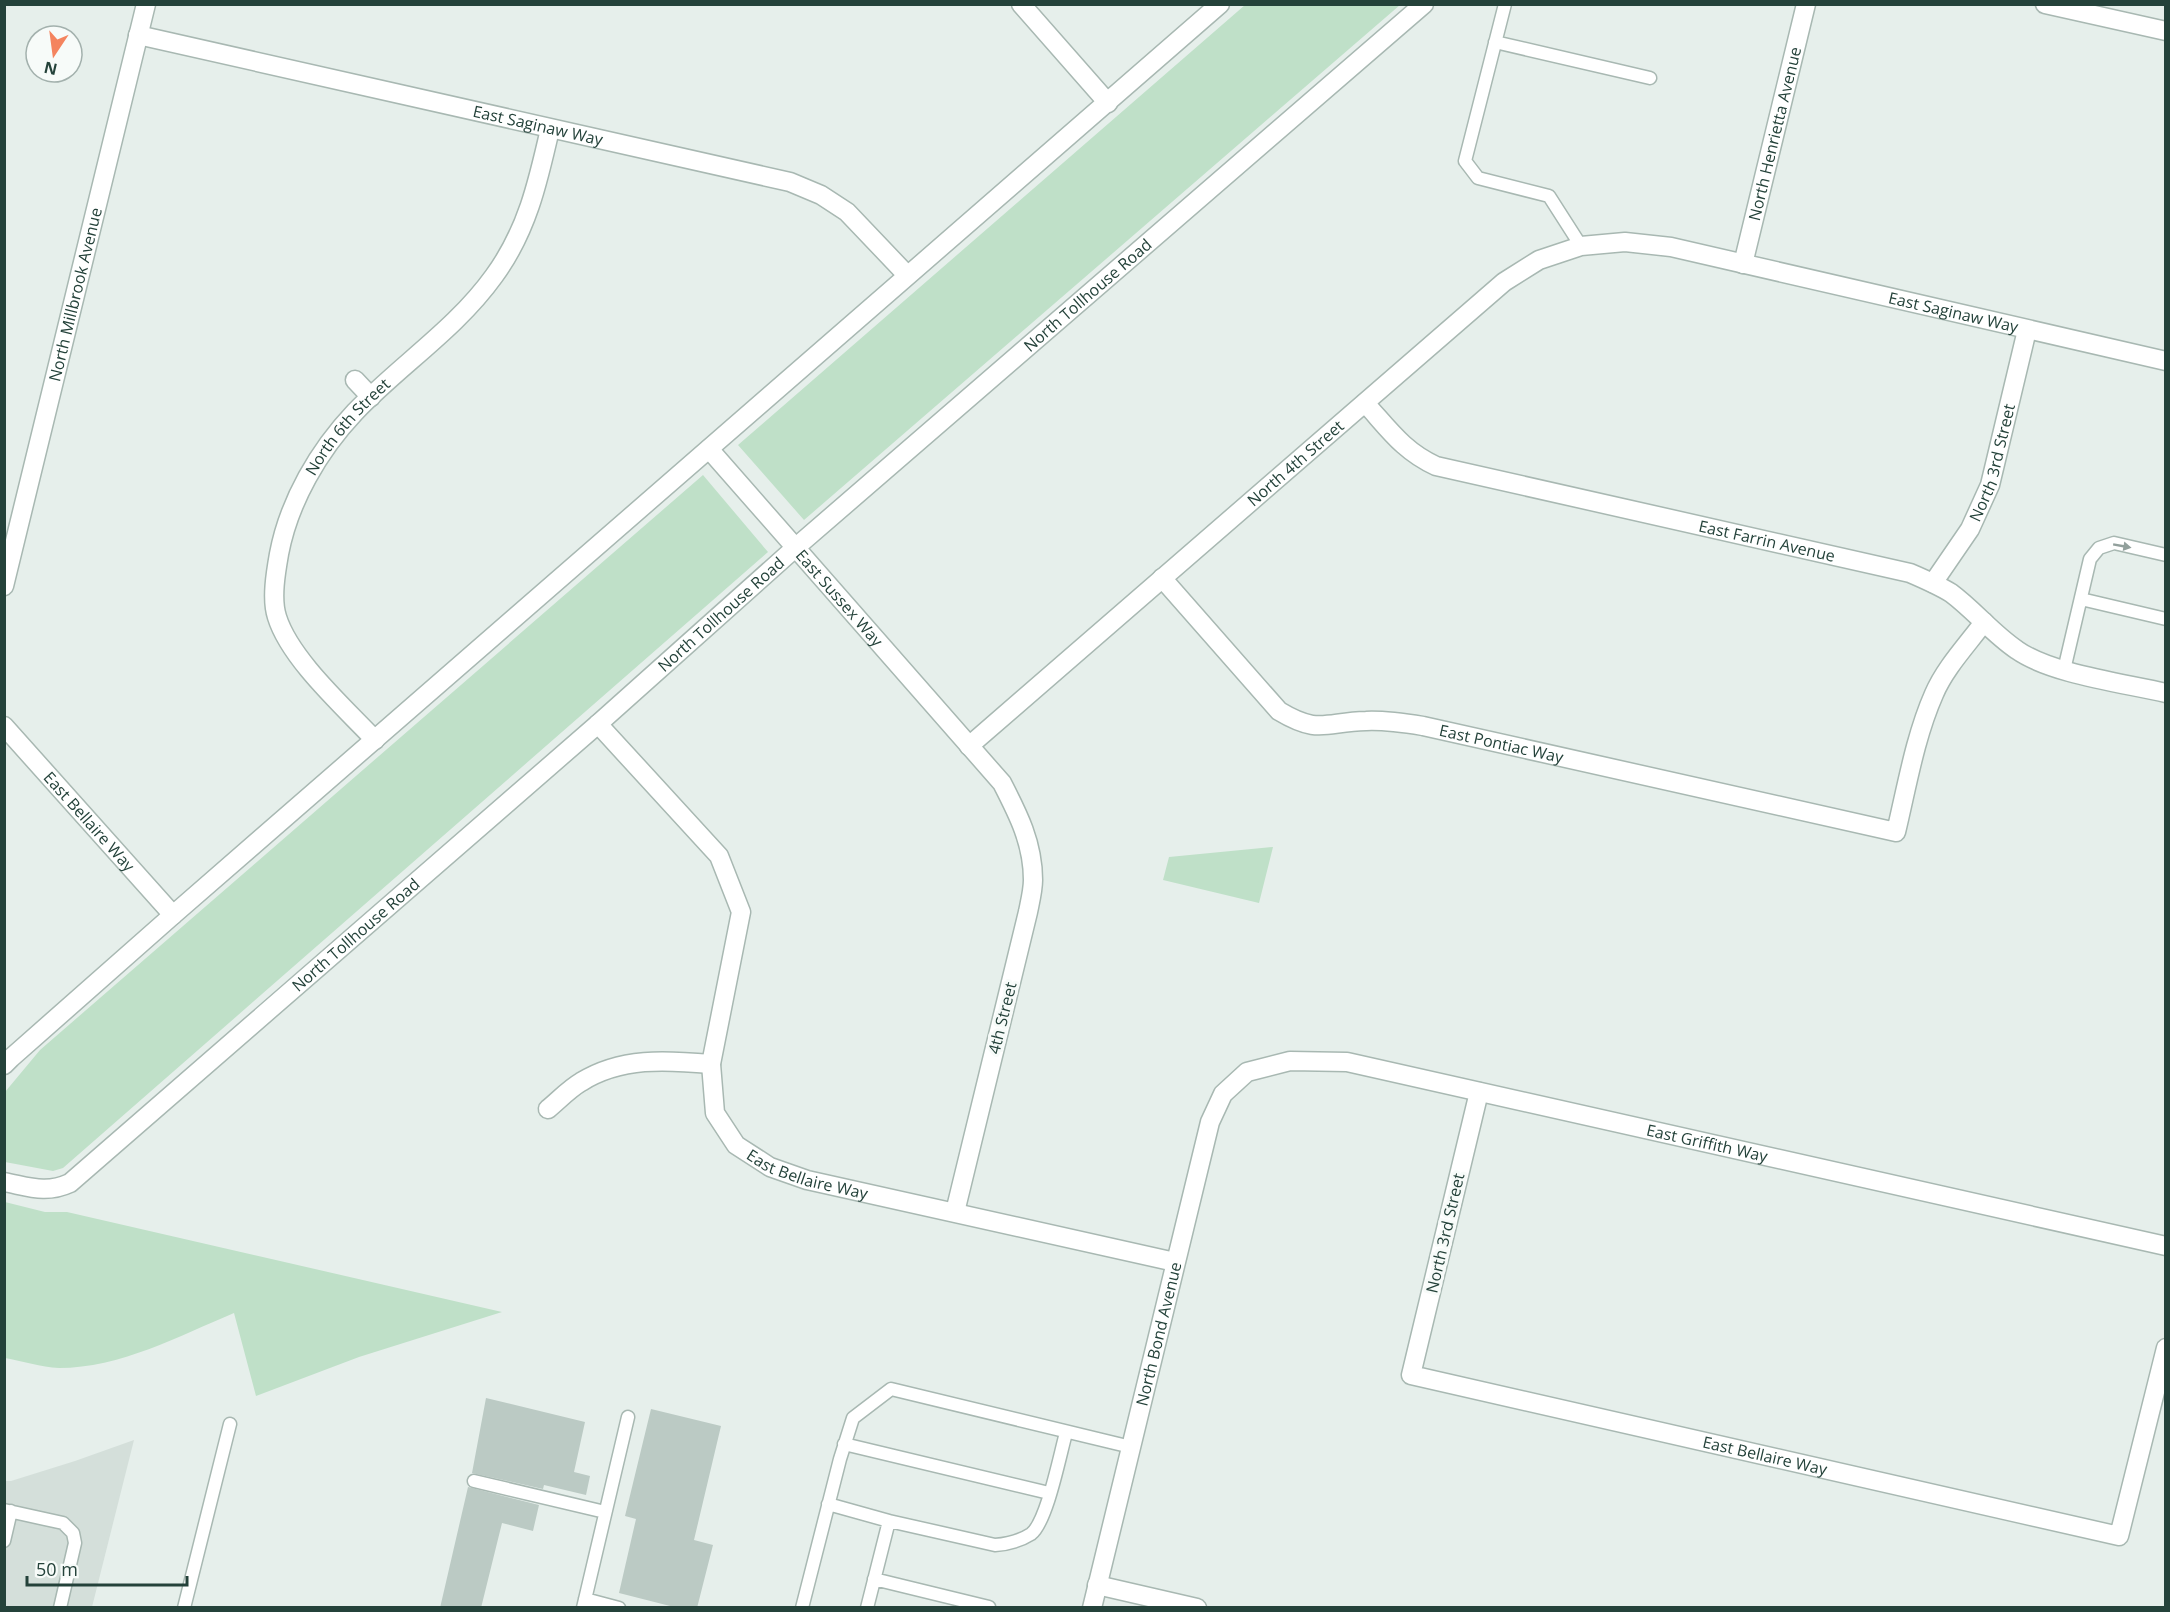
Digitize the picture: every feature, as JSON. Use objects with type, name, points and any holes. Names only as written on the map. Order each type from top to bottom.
[{"type":"street","name":"North Millbrook Avenue","points":[[4,586],[11,535],[146,4]]},
{"type":"street","points":[[1021,4],[1108,102]]},
{"type":"street","points":[[4,1065],[173,915],[1220,4]]},
{"type":"street","name":"North Tollhouse Road","points":[[4,1182],[38,1189],[56,1189],[70,1183],[598,724],[795,548],[1424,4]]},
{"type":"street","name":"North Henrietta Avenue","points":[[1743,264],[1806,4]]},
{"type":"street","points":[[2045,4],[2166,32]]},
{"type":"street","name":"East Saginaw Way","points":[[138,35],[790,182],[821,195],[847,212],[907,275]]},
{"type":"street","name":"North 6th Street","points":[[375,740],[294,652],[276,615],[275,577],[281,543],[293,508],[310,472],[332,438],[371,398],[464,312],[495,275],[520,233],[533,199],[550,129]]},
{"type":"street","name":"North 4th Street","points":[[969,746],[1504,282],[1539,260],[1581,246],[1624,242],[1671,247],[1743,264]]},
{"type":"street","name":"East Saginaw Way","points":[[1743,264],[2166,361]]},
{"type":"street","name":"North 3rd Street","points":[[1933,583],[1970,529],[1990,485],[2027,330]]},
{"type":"street","points":[[355,380],[371,398]]},
{"type":"street","name":"East Farrin Avenue","points":[[1365,403],[1401,443],[1417,457],[1436,466],[1910,573],[1951,594],[2017,650],[2039,662],[2064,670],[2166,693]]},
{"type":"street","name":"East Sussex Way","points":[[709,449],[969,746]]},
{"type":"street","name":"East Pontiac Way","points":[[1162,578],[1279,711],[1297,721],[1317,727],[1365,721],[1423,726],[1896,832],[1921,729],[1934,692],[1953,662],[1984,622]]},
{"type":"street","name":"East Bellaire Way","points":[[598,724],[718,856],[741,912],[711,1064],[715,1113],[736,1145],[770,1167],[807,1180],[1175,1262]]},
{"type":"street","name":"East Bellaire Way","points":[[4,726],[173,915]]},
{"type":"street","name":"4th Street","points":[[955,1212],[1028,912],[1033,880],[1029,846],[1023,823],[1002,783],[969,746]]},
{"type":"street","points":[[548,1109],[578,1083],[603,1070],[634,1062],[682,1061],[711,1064]]},
{"type":"street","name":"East Griffith Way","points":[[1247,1072],[1290,1061],[1347,1062],[2166,1246]]},
{"type":"street","name":"North Bond Avenue","points":[[1092,1608],[1210,1122],[1223,1094],[1247,1072]]},
{"type":"street","name":"North 3rd Street","points":[[1411,1375],[1479,1092]]},
{"type":"street","points":[[2161,1393],[2166,1348]]},
{"type":"street","name":"East Bellaire Way","points":[[1411,1375],[2119,1536],[2161,1393]]},
{"type":"street","points":[[1097,1584],[1197,1608]]},
{"type":"lane","points":[[1505,4],[1465,161],[1478,178],[1549,196],[1581,246]]},
{"type":"lane","points":[[1495,42],[1650,78]]},
{"type":"lane","points":[[2064,670],[2090,559],[2099,548],[2114,543],[2166,555]]},
{"type":"lane","points":[[2081,599],[2166,619]]},
{"type":"lane","points":[[802,1608],[844,1444],[853,1418],[891,1389],[1131,1447]]},
{"type":"lane","points":[[619,1608],[584,1603],[628,1417]]},
{"type":"lane","points":[[184,1608],[230,1424]]},
{"type":"lane","points":[[828,1504],[889,1521],[995,1545],[1010,1544],[1031,1533],[1041,1521],[1066,1432]]},
{"type":"lane","points":[[844,1444],[1049,1493]]},
{"type":"lane","points":[[474,1481],[605,1512]]},
{"type":"lane","points":[[4,1541],[8,1511],[63,1523],[73,1533],[75,1543],[60,1608]]},
{"type":"lane","points":[[867,1608],[889,1521]]},
{"type":"lane","points":[[874,1579],[989,1607]]},
{"type":"shaded area","points":[[134,1440],[92,1607],[5,1608],[5,1481],[75,1461]]},
{"type":"green space","points":[[1245,5],[1400,5],[804,520],[738,445]]},
{"type":"green space","points":[[703,475],[768,552],[63,1168],[53,1171],[5,1162],[5,1092],[40,1050]]},
{"type":"green space","points":[[1273,847],[1259,903],[1163,880],[1169,857]]},
{"type":"green space","points":[[5,1202],[45,1212],[67,1212],[502,1312],[359,1357],[256,1396],[234,1313],[171,1341],[104,1363],[59,1368],[5,1358]]},
{"type":"building","points":[[486,1398],[585,1422],[574,1472],[590,1476],[586,1495],[544,1485],[543,1489],[472,1473]]},
{"type":"building","points":[[651,1409],[721,1426],[694,1540],[713,1545],[697,1608],[678,1608],[619,1593],[636,1519],[625,1516]]},
{"type":"building","points":[[468,1487],[539,1505],[533,1531],[502,1523],[481,1608],[440,1608]]}]
